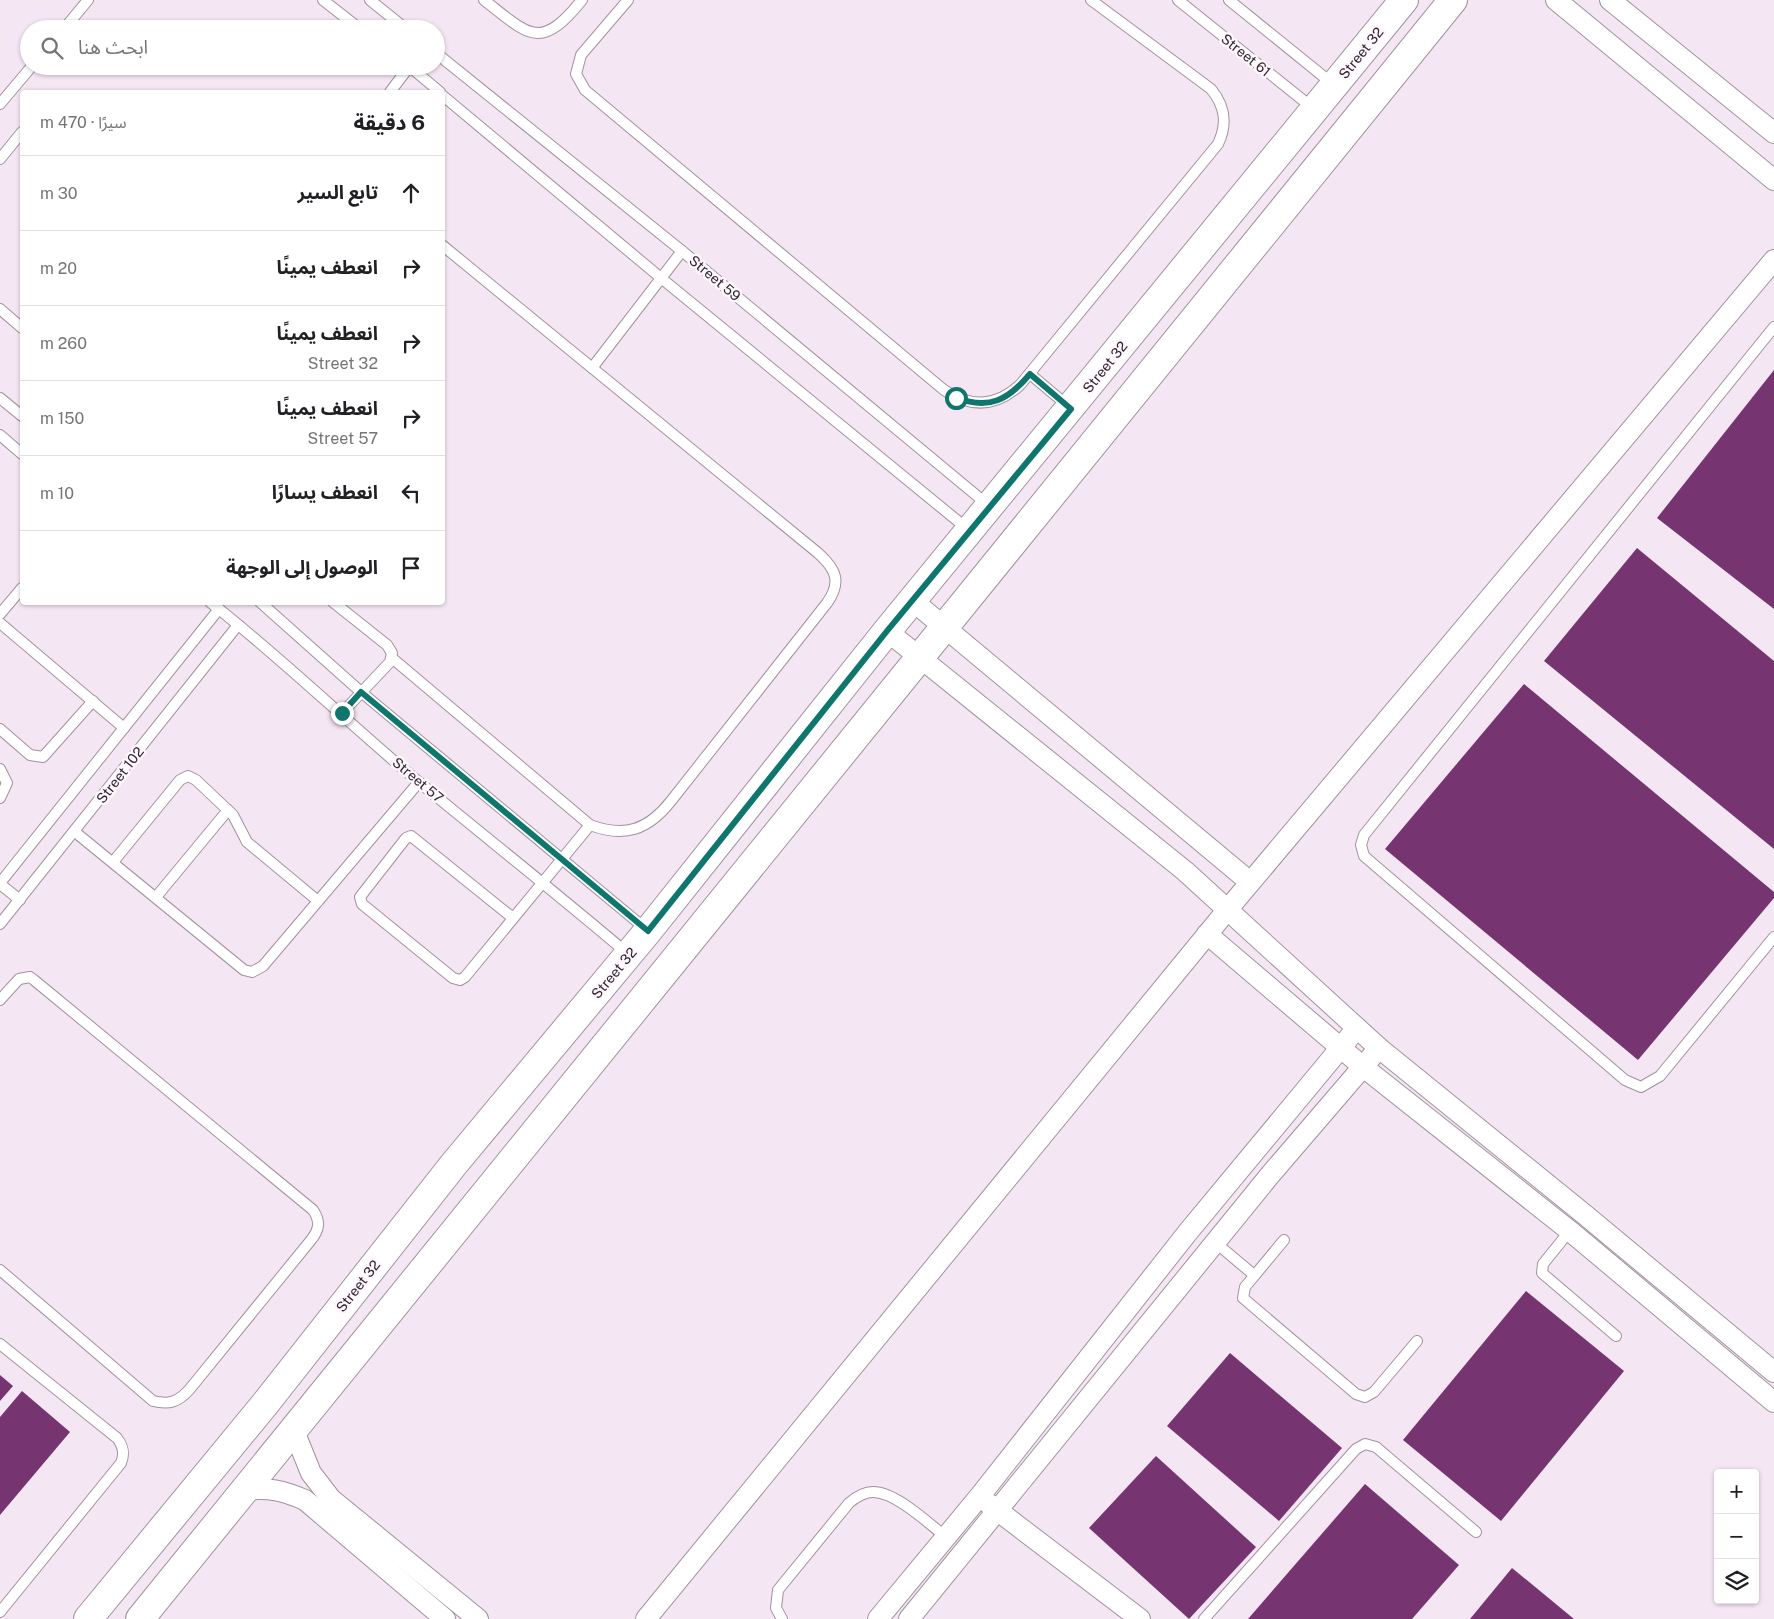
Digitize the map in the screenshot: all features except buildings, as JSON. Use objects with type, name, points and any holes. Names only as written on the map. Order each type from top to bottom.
[{"type":"main road","name":"Street 32","points":[[88,1619],[265,1404],[454,1164],[648,931],[887,631],[991,507],[1404,0]]},
{"type":"main road","points":[[140,1619],[660,979],[1343,132],[1453,0]]},
{"type":"main road","points":[[1334,85],[1363,108]]},
{"type":"main road","points":[[1314,109],[1343,132]]},
{"type":"main road","points":[[648,931],[678,956]]},
{"type":"main road","points":[[629,954],[660,979]]},
{"type":"street","points":[[1556,0],[1774,180]]},
{"type":"street","points":[[1610,0],[1774,133]]},
{"type":"street","points":[[646,1619],[1250,882],[1774,260]]},
{"type":"street","points":[[913,601],[1250,882]]},
{"type":"street","points":[[887,631],[1185,871],[1380,1048],[1774,1372]]},
{"type":"street","points":[[1207,934],[1362,1066],[1570,1231],[1774,1402]]},
{"type":"street","points":[[878,1619],[979,1497],[1188,1232],[1357,1028]]},
{"type":"street","points":[[909,1619],[999,1511],[1270,1175],[1362,1066],[1380,1048]]},
{"type":"street","points":[[1250,1157],[1270,1175]]},
{"type":"street","points":[[294,1431],[311,1473],[331,1499],[478,1619]]},
{"type":"street","points":[[246,1490],[268,1488],[286,1492],[305,1500],[446,1619]]},
{"type":"street","points":[[979,1497],[1140,1619]]},
{"type":"lane","points":[[71,20],[88,0]]},
{"type":"lane","points":[[323,0],[349,20]]},
{"type":"lane","points":[[370,0],[395,20]]},
{"type":"lane","points":[[484,0],[523,31],[539,33],[553,29],[566,20],[582,0]]},
{"type":"lane","points":[[628,0],[581,55],[576,74],[585,90],[956,398],[969,403],[983,404],[997,401],[1010,395],[1030,374],[1218,144],[1223,133],[1223,109],[1211,89],[1091,0]]},
{"type":"lane","name":"Street 61","points":[[1178,0],[1314,109]]},
{"type":"lane","points":[[1229,0],[1334,85]]},
{"type":"lane","name":"Street 59","points":[[445,60],[682,250],[991,507]]},
{"type":"lane","points":[[0,104],[24,75]]},
{"type":"lane","points":[[391,90],[402,75]]},
{"type":"lane","points":[[419,75],[436,90]]},
{"type":"lane","points":[[445,97],[661,278],[971,531]]},
{"type":"lane","points":[[0,159],[20,134]]},
{"type":"lane","points":[[337,605],[387,645],[392,653],[392,658],[590,825],[604,831],[620,832],[635,830],[649,823],[661,813],[834,593],[836,582],[834,571],[818,553],[445,247]]},
{"type":"lane","points":[[592,368],[682,250]]},
{"type":"lane","points":[[0,309],[20,326]]},
{"type":"lane","points":[[1774,327],[1364,835],[1361,845],[1364,856],[1625,1080],[1641,1087],[1660,1076],[1774,937]]},
{"type":"lane","points":[[1030,374],[1071,409]]},
{"type":"lane","points":[[0,398],[20,414]]},
{"type":"lane","points":[[1,438],[20,452]]},
{"type":"lane","points":[[0,614],[20,590]]},
{"type":"lane","name":"Street 57","points":[[214,605],[342,713],[419,782],[543,881],[629,954]]},
{"type":"lane","points":[[263,605],[361,692],[648,931]]},
{"type":"lane","name":"Street 102","points":[[0,883],[219,609]]},
{"type":"lane","points":[[0,623],[124,728]]},
{"type":"lane","name":"Street 102","points":[[0,924],[238,625]]},
{"type":"lane","points":[[342,713],[392,658]]},
{"type":"lane","points":[[0,730],[30,755],[43,757],[93,701]]},
{"type":"lane","points":[[0,769],[7,783],[0,798]]},
{"type":"lane","points":[[113,862],[183,777],[188,776],[196,780],[228,810],[237,821],[247,842],[318,901]]},
{"type":"lane","points":[[75,832],[244,970],[252,972],[260,969],[419,782]]},
{"type":"lane","points":[[156,897],[228,810]]},
{"type":"lane","points":[[513,918],[411,836],[406,838],[360,897],[362,904],[457,980],[465,977],[590,825]]},
{"type":"lane","points":[[0,883],[20,900]]},
{"type":"lane","points":[[0,1000],[19,979],[30,977],[313,1210],[318,1217],[319,1226],[311,1240],[189,1390],[182,1398],[173,1403],[163,1404],[153,1401],[0,1270]]},
{"type":"lane","points":[[1584,1214],[1543,1264],[1542,1273],[1616,1336]]},
{"type":"lane","points":[[1284,1240],[1242,1291],[1244,1302],[1360,1396],[1370,1395],[1374,1392],[1416,1340]]},
{"type":"lane","points":[[1216,1243],[1254,1275]]},
{"type":"lane","points":[[0,1344],[117,1438],[121,1443],[124,1456],[121,1463],[0,1612]]},
{"type":"lane","points":[[1204,1619],[1356,1449],[1366,1444],[1376,1447],[1476,1532]]},
{"type":"lane","points":[[782,1619],[776,1608],[778,1590],[849,1503],[860,1495],[872,1492],[885,1493],[946,1537]]},
{"type":"route","points":[[342,713],[361,692],[648,931],[887,631],[1071,409],[1030,374],[1010,395],[997,401],[983,404],[969,403],[956,398]]}]
